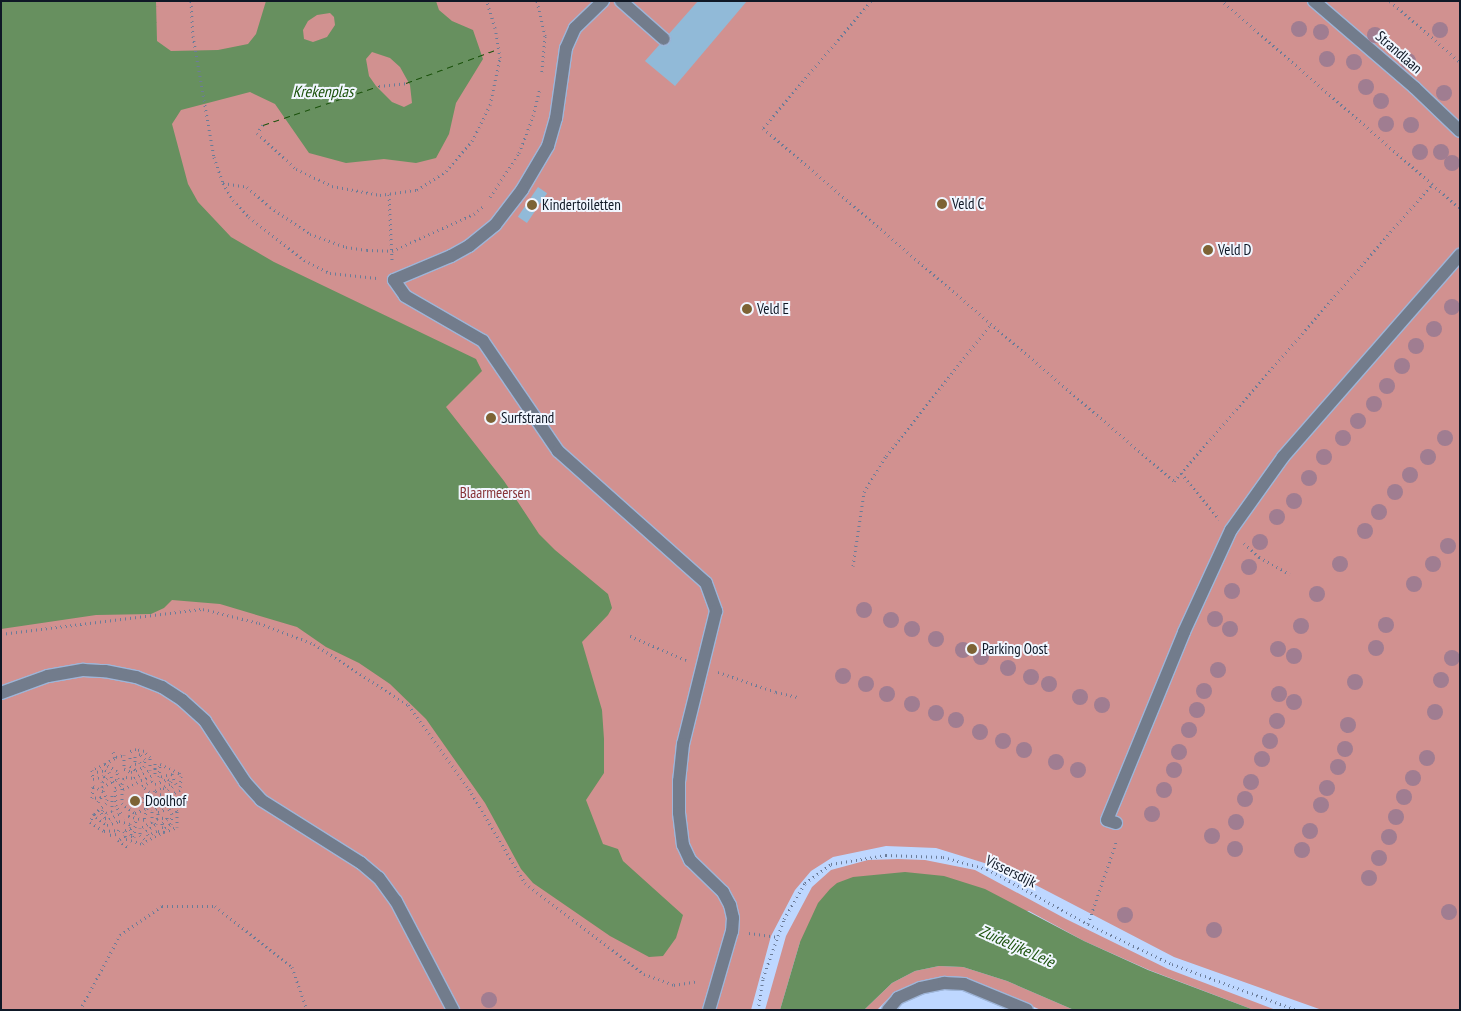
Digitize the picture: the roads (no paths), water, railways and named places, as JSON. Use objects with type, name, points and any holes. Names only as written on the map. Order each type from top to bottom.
[{"type":"street","points":[[603,1],[575,28],[566,48],[556,118],[548,146],[522,190],[495,225],[469,246],[451,256],[394,280],[404,296],[483,341],[558,451],[706,583],[716,611],[683,744],[679,781],[679,812],[682,845],[690,860],[723,892],[730,905],[733,918],[732,931],[720,978],[709,1010]]},
{"type":"street","points":[[622,1],[664,39]]},
{"type":"street","name":"Strandlaan","points":[[1314,1],[1415,88],[1460,131]]},
{"type":"street","points":[[1116,824],[1107,820],[1184,632],[1231,530],[1283,457],[1460,255]]},
{"type":"street","points":[[1,693],[63,672],[98,670],[136,677],[162,687],[182,700],[205,721],[245,782],[261,800],[361,862],[379,878],[396,901],[454,1010]]},
{"type":"street","points":[[888,1010],[898,998],[920,988],[944,983],[964,984],[1027,1010]]},
{"type":"water","name":"Krekenplas","points":[[1,1],[156,1],[157,41],[171,51],[218,50],[248,44],[256,34],[266,1],[436,1],[439,10],[452,21],[473,30],[483,59],[456,103],[449,134],[436,158],[416,163],[384,159],[346,163],[309,153],[275,104],[250,92],[181,110],[172,124],[188,184],[198,202],[231,237],[274,262],[476,359],[482,371],[446,407],[504,481],[539,534],[555,550],[608,594],[612,608],[608,615],[582,642],[602,710],[604,739],[604,773],[586,800],[603,844],[618,849],[623,861],[683,915],[676,938],[663,956],[649,957],[610,936],[533,883],[521,869],[485,803],[426,719],[390,684],[359,663],[326,647],[297,627],[220,604],[172,600],[164,608],[151,614],[96,615],[1,629]],"holes":[[[330,13],[334,17],[335,25],[327,37],[313,42],[304,39],[303,30],[308,21],[317,15]],[[372,52],[390,58],[400,67],[410,85],[412,103],[404,107],[392,102],[376,86],[369,76],[366,59]]]},
{"type":"water","name":"Zuidelijke Leie","points":[[905,872],[944,876],[985,889],[1084,941],[1148,970],[1254,1010],[1074,1010],[1007,981],[963,967],[939,966],[915,971],[892,983],[864,1010],[780,1010],[800,942],[818,903],[830,889],[837,883],[853,877]]},
{"type":"place","name":"Veld C","points":[[942,204]]},
{"type":"place","name":"Kindertoiletten","points":[[532,205]]},
{"type":"place","name":"Veld D","points":[[1208,250]]},
{"type":"place","name":"Veld E","points":[[747,309]]},
{"type":"place","name":"Surfstrand","points":[[491,418]]},
{"type":"place","name":"Parking Oost","points":[[972,649]]},
{"type":"place","name":"Doolhof","points":[[135,801]]},
{"type":"park label","name":"Blaarmeersen","points":[[495,493]]}]
